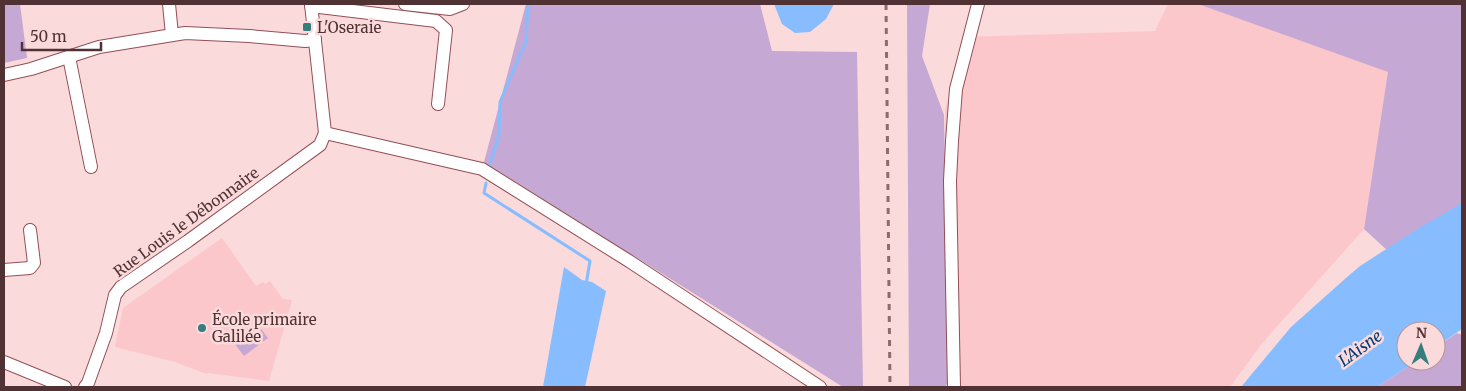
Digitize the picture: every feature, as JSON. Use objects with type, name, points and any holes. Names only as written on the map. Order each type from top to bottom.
[{"type":"street","points":[[169,4],[172,35]]},
{"type":"street","points":[[405,4],[450,9],[463,4]]},
{"type":"street","points":[[954,387],[950,181],[952,141],[956,88],[978,4]]},
{"type":"street","points":[[438,104],[446,30],[436,21],[311,5],[326,133],[482,169],[629,261],[820,387]]},
{"type":"street","points":[[4,74],[31,69],[99,47],[198,32],[305,42],[315,40]]},
{"type":"street","points":[[69,57],[91,167]]},
{"type":"street","name":"Rue Louis le Débonnaire","points":[[85,387],[106,334],[116,295],[121,287],[320,145],[326,133]]},
{"type":"street","points":[[4,270],[30,268],[33,266],[30,230]]},
{"type":"street","points":[[4,362],[64,387]]},
{"type":"shaded area","points":[[4,4],[20,4],[27,58],[4,63]]},
{"type":"shaded area","points":[[526,4],[760,4],[772,51],[857,52],[863,387],[843,387],[484,162]]},
{"type":"shaded area","points":[[907,4],[930,4],[922,56],[944,115],[949,381],[945,387],[909,387]]},
{"type":"shaded area","points":[[1168,4],[1198,4],[1389,72],[1364,229],[1263,342],[1230,387],[949,387],[945,222],[945,110],[964,37],[1155,31]]},
{"type":"shaded area","points":[[1198,4],[1462,4],[1462,319],[1364,229],[1388,72]]},
{"type":"shaded area","name":"École primaire Galilée","points":[[222,238],[256,286],[270,281],[283,299],[292,300],[269,381],[207,374],[175,362],[115,347],[123,308]]},
{"type":"shaded area","points":[[258,325],[268,338],[244,356],[234,343]]},
{"type":"shaded area","points":[[1457,333],[1462,335],[1462,387],[1377,387],[1401,371],[1446,371],[1446,340]]},
{"type":"water","points":[[774,4],[834,4],[826,19],[810,32],[795,33],[782,24]]},
{"type":"water","name":"L'Aisne","points":[[1462,203],[1462,329],[1446,340],[1446,321],[1396,321],[1396,371],[1401,371],[1377,387],[1241,387],[1291,327],[1360,266]]},
{"type":"water","points":[[564,267],[582,280],[592,282],[606,291],[585,387],[543,387]]},
{"type":"waterway","points":[[490,164],[499,135],[500,102],[526,41],[528,4]]},
{"type":"waterway","points":[[486,183],[484,193],[590,261],[586,285]]},
{"type":"railway","points":[[886,4],[890,387]]},
{"type":"place","name":"L'Oseraie","points":[[307,27]]},
{"type":"place","name":"École primaire Galilée","points":[[202,328]]}]
